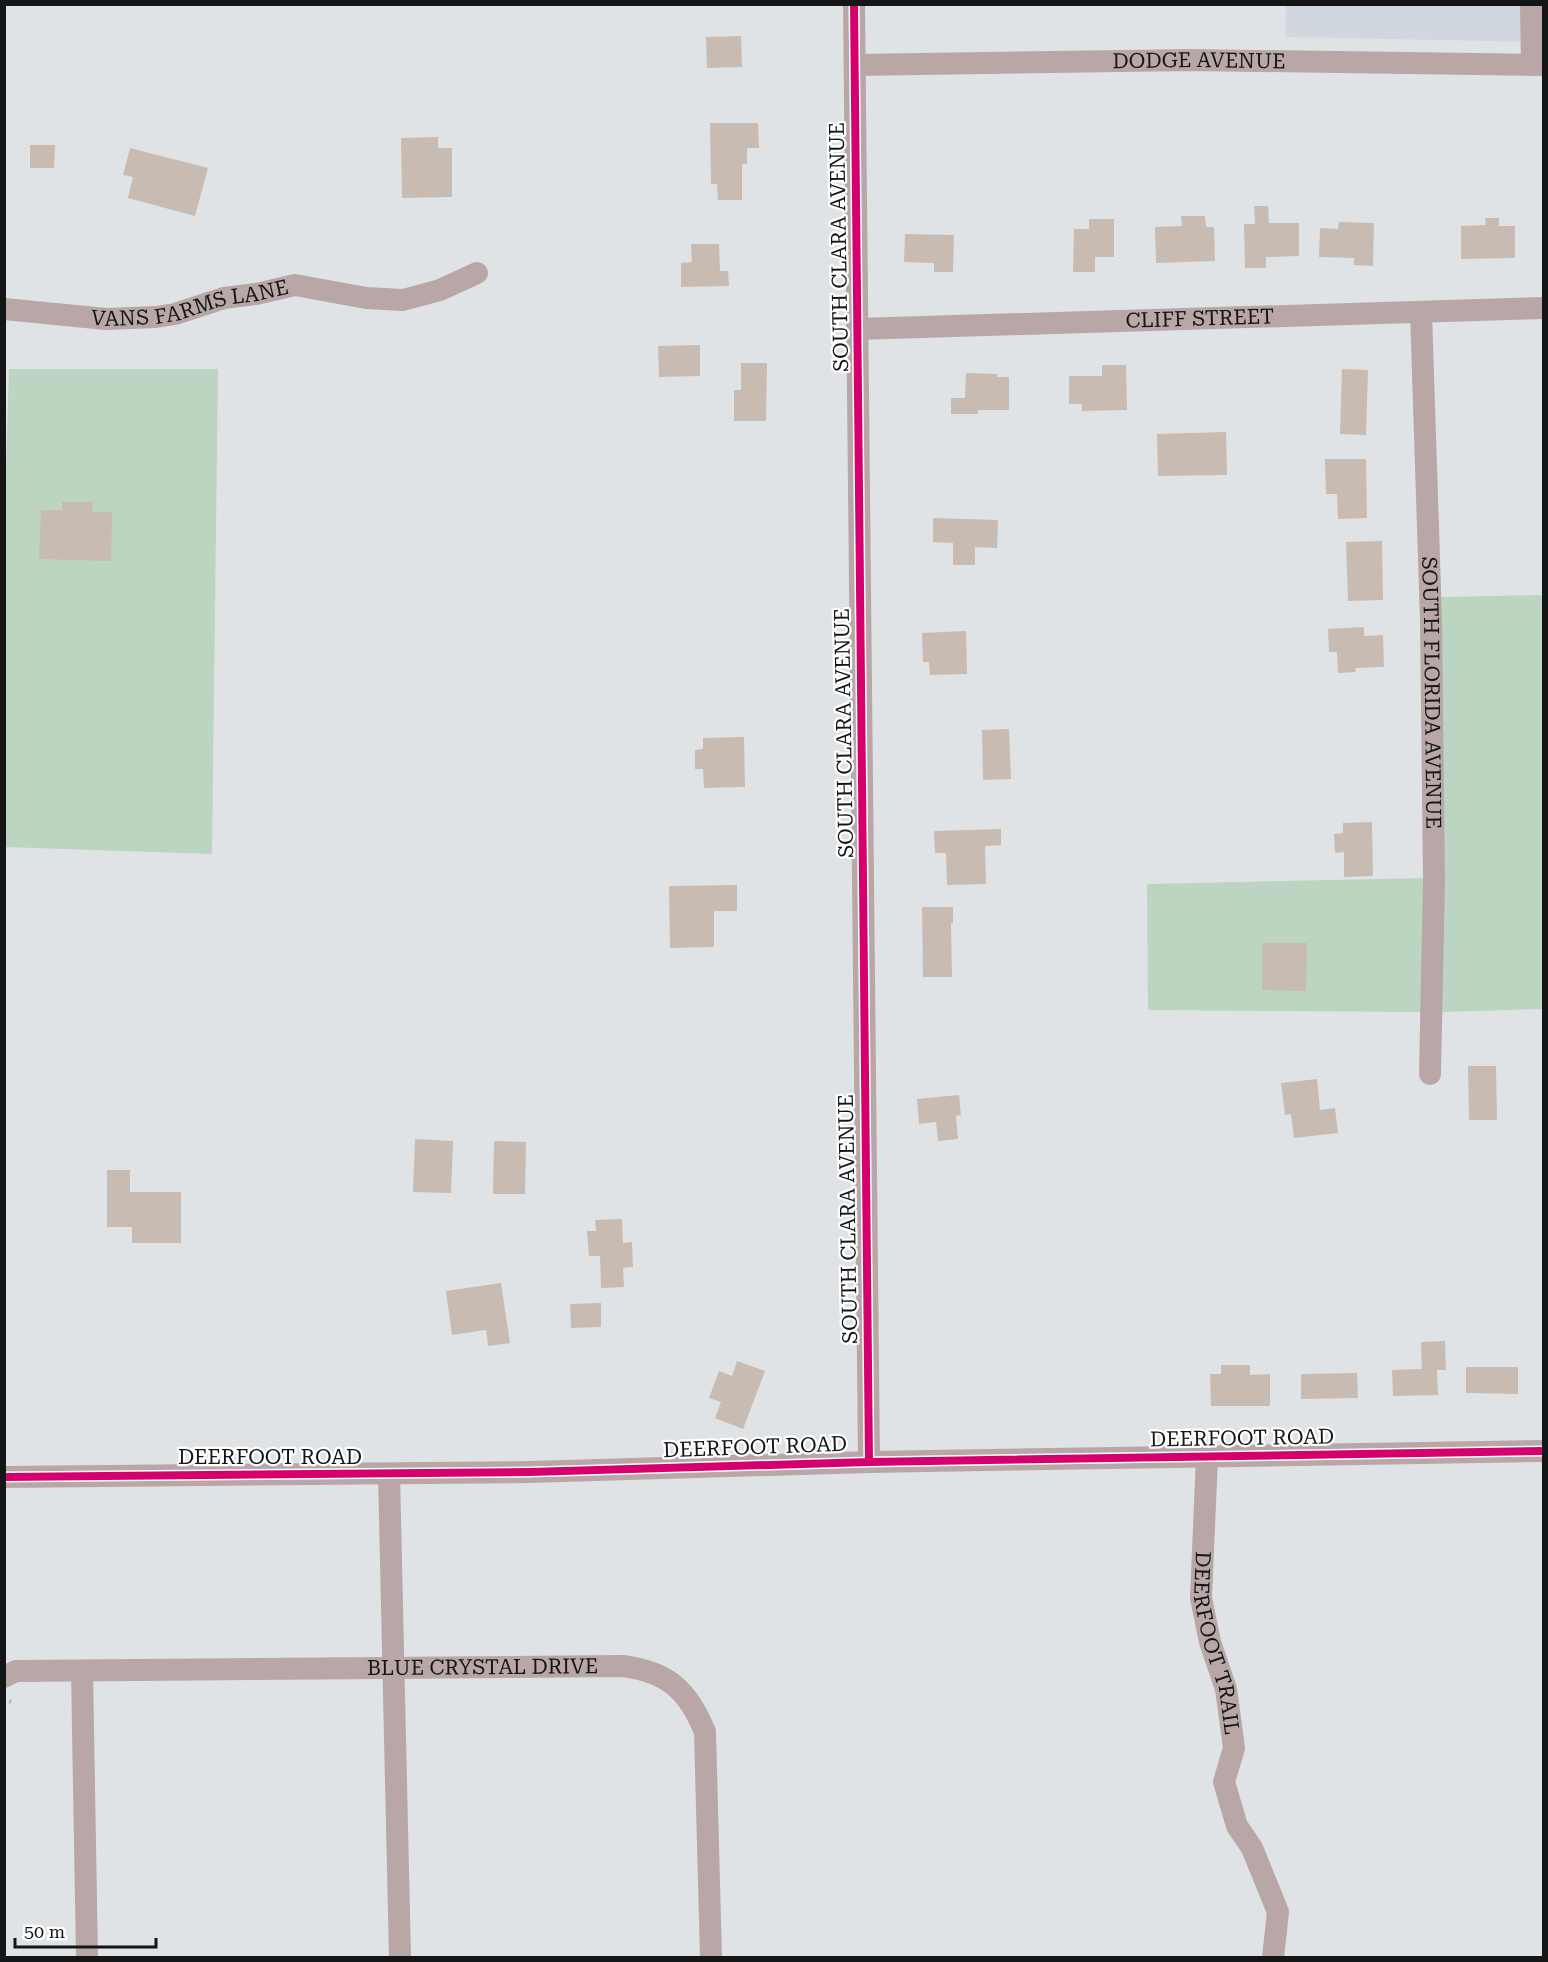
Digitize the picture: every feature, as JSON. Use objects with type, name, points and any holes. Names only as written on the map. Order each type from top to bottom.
[{"type":"street","name":"SOUTH CLARA AVENUE","points":[[854,4],[869,1462]]},
{"type":"street","points":[[1532,4],[1538,65]]},
{"type":"street","name":"DODGE AVENUE","points":[[855,65],[1191,60],[1538,65]]},
{"type":"street","name":"VANS FARMS LANE","points":[[4,309],[106,320],[156,317],[175,314],[224,298],[256,294],[295,285],[366,298],[403,300],[440,290],[477,273]]},
{"type":"street","name":"CLIFF STREET","points":[[858,329],[1544,308]]},
{"type":"street","name":"SOUTH FLORIDA AVENUE","points":[[1421,312],[1431,620],[1434,880],[1430,1074]]},
{"type":"street","name":"DEERFOOT ROAD","points":[[4,1477],[530,1472],[869,1462],[1544,1451]]},
{"type":"street","name":"DEERFOOT TRAIL","points":[[1207,1457],[1201,1598],[1210,1642],[1226,1689],[1234,1748],[1224,1782],[1237,1826],[1252,1848],[1278,1912],[1273,1958]]},
{"type":"street","points":[[389,1474],[400,1958]]},
{"type":"street","name":"BLUE CRYSTAL DRIVE","points":[[4,1677],[16,1671],[623,1666],[642,1669],[675,1685],[687,1696],[705,1732],[711,1958]]},
{"type":"street","points":[[82,1671],[87,1958]]},
{"type":"path","points":[[4,1699],[14,1703]]},
{"type":"shaded area","points":[[1286,5],[1543,5],[1543,42],[1285,37]]},
{"type":"green space","points":[[9,369],[218,369],[212,854],[5,847],[4,528]]},
{"type":"green space","points":[[1543,595],[1543,1009],[1442,1012],[1440,597]]},
{"type":"green space","points":[[1425,878],[1422,1012],[1148,1010],[1147,884]]},
{"type":"building","points":[[741,36],[742,67],[707,68],[706,37]]},
{"type":"building","points":[[710,123],[758,123],[759,148],[747,148],[747,164],[742,164],[742,200],[718,200],[717,184],[711,184]]},
{"type":"building","points":[[438,137],[438,148],[452,148],[452,197],[402,198],[401,138]]},
{"type":"building","points":[[30,145],[55,145],[54,168],[30,168]]},
{"type":"building","points":[[130,148],[208,168],[195,216],[128,198],[133,177],[123,175]]},
{"type":"building","points":[[1254,206],[1268,206],[1269,223],[1299,223],[1299,256],[1266,257],[1266,268],[1245,268],[1244,224],[1255,224]]},
{"type":"building","points":[[1181,216],[1205,216],[1206,227],[1214,227],[1215,261],[1156,263],[1155,227],[1182,226]]},
{"type":"building","points":[[1485,218],[1499,218],[1499,226],[1515,226],[1515,258],[1461,259],[1461,226],[1486,225]]},
{"type":"building","points":[[1089,219],[1114,219],[1114,257],[1095,257],[1095,272],[1073,272],[1074,229],[1089,229]]},
{"type":"building","points":[[1339,222],[1374,223],[1373,266],[1354,265],[1354,258],[1319,257],[1320,228],[1338,229]]},
{"type":"building","points":[[905,234],[954,235],[953,272],[934,272],[934,263],[904,262]]},
{"type":"building","points":[[691,244],[719,244],[720,271],[728,271],[729,286],[681,287],[681,263],[692,262]]},
{"type":"building","points":[[700,345],[700,376],[659,377],[658,346]]},
{"type":"building","points":[[741,363],[767,363],[766,421],[734,421],[734,390],[741,390]]},
{"type":"building","points":[[1102,365],[1126,365],[1127,410],[1082,411],[1082,404],[1069,404],[1069,376],[1102,376]]},
{"type":"building","points":[[1342,369],[1368,370],[1366,435],[1340,434]]},
{"type":"building","points":[[966,373],[997,374],[997,377],[1009,377],[1009,410],[978,410],[978,414],[951,414],[951,398],[965,398]]},
{"type":"building","points":[[1226,432],[1227,475],[1158,476],[1157,434]]},
{"type":"building","points":[[1325,459],[1366,459],[1367,518],[1338,519],[1337,494],[1326,494]]},
{"type":"building","points":[[62,502],[93,502],[92,512],[112,512],[111,561],[39,559],[41,510],[62,510]]},
{"type":"building","points":[[933,518],[998,520],[997,548],[975,547],[975,565],[953,565],[953,543],[933,542]]},
{"type":"building","points":[[1382,541],[1383,600],[1348,601],[1346,542]]},
{"type":"building","points":[[1364,627],[1364,636],[1383,635],[1384,667],[1355,668],[1356,672],[1338,673],[1337,652],[1329,652],[1328,629]]},
{"type":"building","points":[[966,631],[967,674],[930,675],[929,662],[923,662],[922,633]]},
{"type":"building","points":[[1009,729],[1011,779],[983,780],[982,730]]},
{"type":"building","points":[[744,737],[745,787],[704,788],[703,769],[695,769],[695,750],[703,749],[703,738]]},
{"type":"building","points":[[1372,822],[1373,876],[1344,877],[1344,852],[1335,853],[1334,834],[1343,833],[1343,823]]},
{"type":"building","points":[[1001,829],[1001,845],[985,846],[986,884],[947,885],[946,853],[935,853],[934,831]]},
{"type":"building","points":[[737,885],[737,911],[714,911],[714,947],[670,948],[669,886]]},
{"type":"building","points":[[922,907],[953,907],[952,977],[923,977]]},
{"type":"building","points":[[1262,943],[1307,943],[1306,991],[1262,990]]},
{"type":"building","points":[[1468,1066],[1496,1066],[1497,1120],[1469,1120]]},
{"type":"building","points":[[1317,1079],[1320,1110],[1335,1108],[1338,1133],[1294,1138],[1291,1114],[1285,1115],[1281,1083]]},
{"type":"building","points":[[959,1095],[961,1115],[956,1116],[958,1139],[938,1141],[936,1122],[919,1124],[917,1099]]},
{"type":"building","points":[[415,1139],[453,1141],[451,1193],[413,1192]]},
{"type":"building","points":[[494,1141],[526,1142],[525,1194],[493,1194]]},
{"type":"building","points":[[107,1170],[130,1170],[130,1192],[181,1192],[181,1243],[132,1243],[132,1227],[107,1227]]},
{"type":"building","points":[[622,1219],[623,1243],[632,1242],[633,1267],[623,1268],[624,1287],[601,1288],[600,1256],[589,1256],[587,1231],[596,1231],[595,1220]]},
{"type":"building","points":[[501,1283],[510,1343],[488,1346],[486,1330],[452,1335],[446,1291]]},
{"type":"building","points":[[601,1303],[601,1327],[571,1328],[570,1304]]},
{"type":"building","points":[[1445,1341],[1446,1370],[1437,1370],[1438,1395],[1393,1396],[1392,1370],[1422,1369],[1421,1342]]},
{"type":"building","points":[[737,1361],[765,1371],[743,1429],[715,1418],[721,1402],[709,1398],[719,1371],[732,1376]]},
{"type":"building","points":[[1221,1365],[1250,1365],[1250,1375],[1270,1374],[1270,1406],[1211,1406],[1210,1374],[1221,1374]]},
{"type":"building","points":[[1466,1367],[1518,1367],[1518,1394],[1466,1393]]},
{"type":"building","points":[[1357,1373],[1358,1398],[1301,1399],[1301,1374]]},
{"type":"cycle path","points":[[854,4],[869,1462]]},
{"type":"cycle path","points":[[4,1477],[530,1472],[869,1462],[1544,1451]]}]
